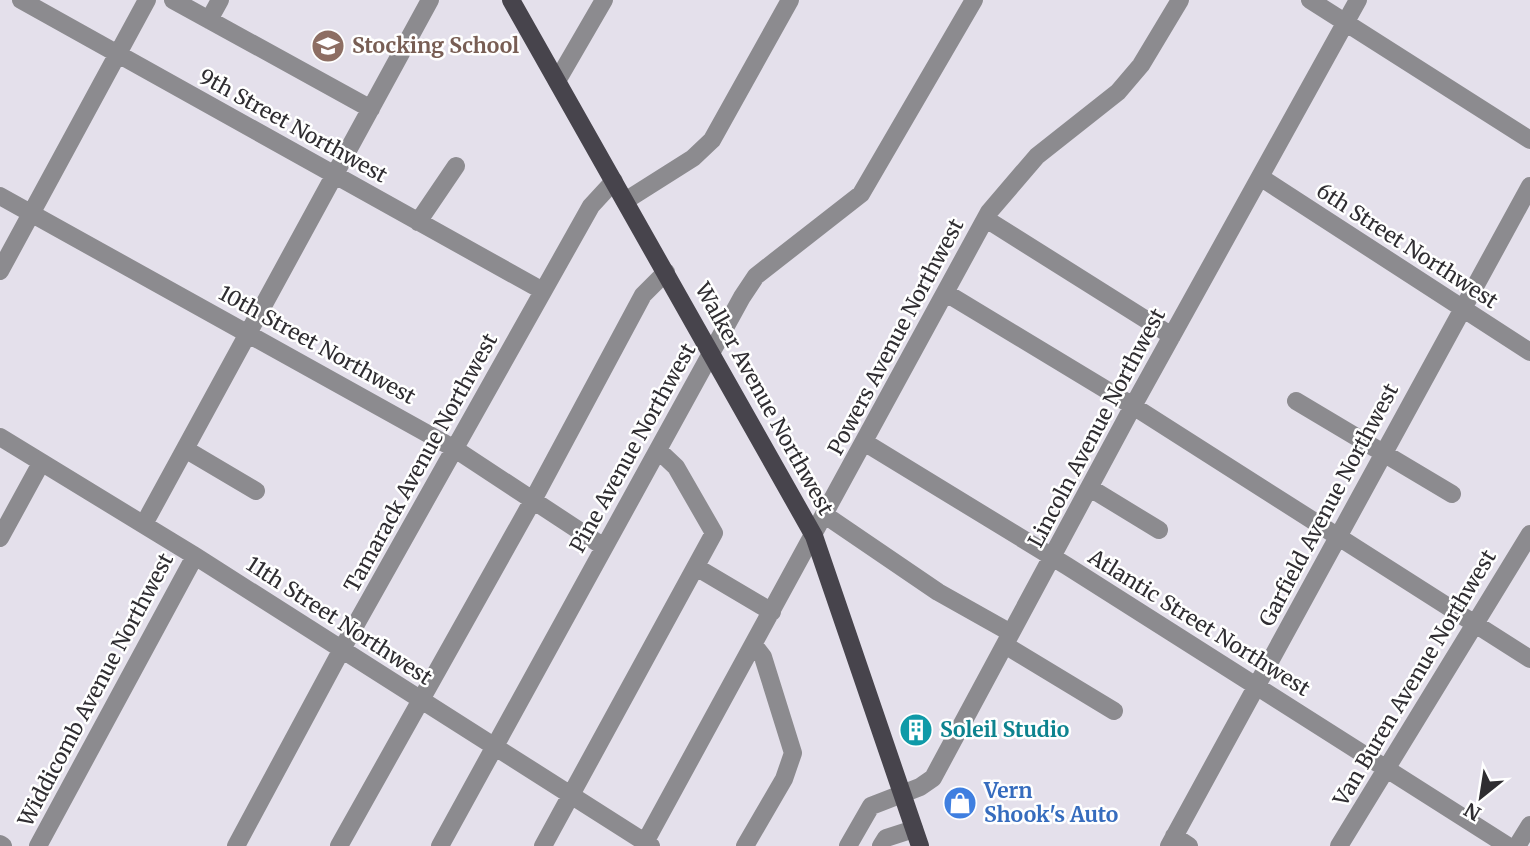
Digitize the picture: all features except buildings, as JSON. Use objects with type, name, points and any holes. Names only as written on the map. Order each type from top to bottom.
[{"type":"main road","name":"Walker Avenue Northwest","points":[[511,0],[814,536],[917,837]]},
{"type":"street","name":"9th Street Northwest","points":[[20,0],[543,291]]},
{"type":"street","points":[[0,271],[147,0]]},
{"type":"street","points":[[173,0],[371,108]]},
{"type":"street","points":[[209,20],[220,0]]},
{"type":"street","points":[[144,524],[430,0]]},
{"type":"street","points":[[557,82],[604,0]]},
{"type":"street","points":[[625,201],[693,159],[712,140],[790,0]]},
{"type":"street","name":"Pine Avenue Northwest","points":[[440,846],[657,450],[756,276],[861,194],[974,0]]},
{"type":"street","name":"Powers Avenue Northwest","points":[[646,845],[986,219],[1015,179],[1037,156],[1118,92],[1141,65],[1180,0]]},
{"type":"street","points":[[1310,0],[1530,140]]},
{"type":"street","name":"Lincoln Avenue Northwest","points":[[850,843],[871,806],[920,787],[933,778],[1133,406],[1358,0]]},
{"type":"street","points":[[418,222],[456,166]]},
{"type":"street","name":"6th Street Northwest","points":[[1260,177],[1530,352]]},
{"type":"street","name":"Tamarack Avenue Northwest","points":[[236,846],[342,649],[591,206],[614,181]]},
{"type":"street","name":"Garfield Avenue Northwest","points":[[1177,843],[1257,686],[1530,186]]},
{"type":"street","name":"10th Street Northwest","points":[[0,196],[250,332],[455,449],[604,547]]},
{"type":"street","points":[[986,219],[1172,336]]},
{"type":"street","points":[[339,846],[533,500],[643,295],[666,272]]},
{"type":"street","points":[[946,293],[1133,406],[1530,660]]},
{"type":"street","points":[[1296,401],[1452,494]]},
{"type":"street","name":"11th Street Northwest","points":[[0,437],[195,556],[646,845]]},
{"type":"street","name":"Atlantic Street Northwest","points":[[864,442],[1052,557],[1508,846]]},
{"type":"street","points":[[185,449],[256,491]]},
{"type":"street","points":[[543,846],[713,533],[711,525],[676,467],[657,450]]},
{"type":"street","points":[[0,538],[41,463]]},
{"type":"street","points":[[1090,488],[1159,530]]},
{"type":"street","points":[[825,516],[1114,711]]},
{"type":"street","name":"Van Buren Avenue Northwest","points":[[1339,846],[1530,534]]},
{"type":"street","name":"Widdicomb Avenue Northwest","points":[[38,846],[195,556]]},
{"type":"street","points":[[696,567],[772,612]]},
{"type":"street","points":[[746,846],[784,779],[793,753],[763,657],[754,645]]},
{"type":"street","points":[[1517,846],[1530,825]]},
{"type":"street","points":[[850,843],[881,845],[886,838],[917,837]]},
{"type":"place","name":"Stocking School","points":[[328,46]]},
{"type":"place","name":"Soleil Studio","points":[[916,730]]},
{"type":"place","name":"Vern Shook's Auto","points":[[960,803]]}]
